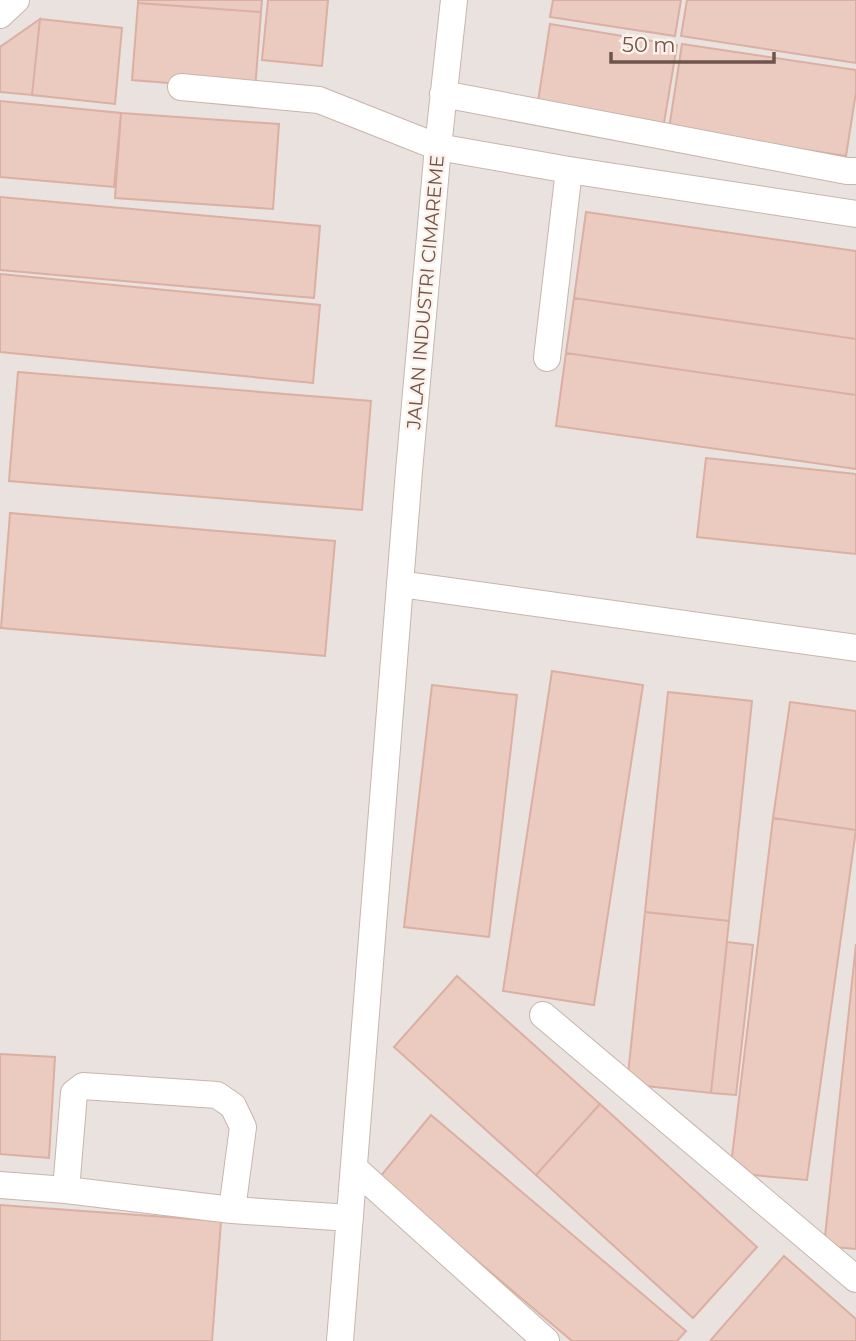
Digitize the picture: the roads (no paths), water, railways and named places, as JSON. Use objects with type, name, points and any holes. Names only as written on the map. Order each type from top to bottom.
[{"type":"lane","points":[[0,15],[16,0]]},
{"type":"lane","name":"JALAN INDUSTRI CIMAREME","points":[[340,1341],[400,584],[438,147],[454,0]]},
{"type":"lane","points":[[181,87],[319,100],[438,147],[856,214]]},
{"type":"lane","points":[[443,94],[856,171]]},
{"type":"lane","points":[[547,358],[569,170]]},
{"type":"lane","points":[[400,584],[856,648]]},
{"type":"lane","points":[[543,1015],[856,1279]]},
{"type":"lane","points":[[66,1190],[74,1093],[83,1086],[217,1095],[233,1105],[243,1127],[232,1210]]},
{"type":"lane","points":[[354,1168],[546,1341]]},
{"type":"lane","points":[[0,1185],[232,1210],[350,1218]]}]
